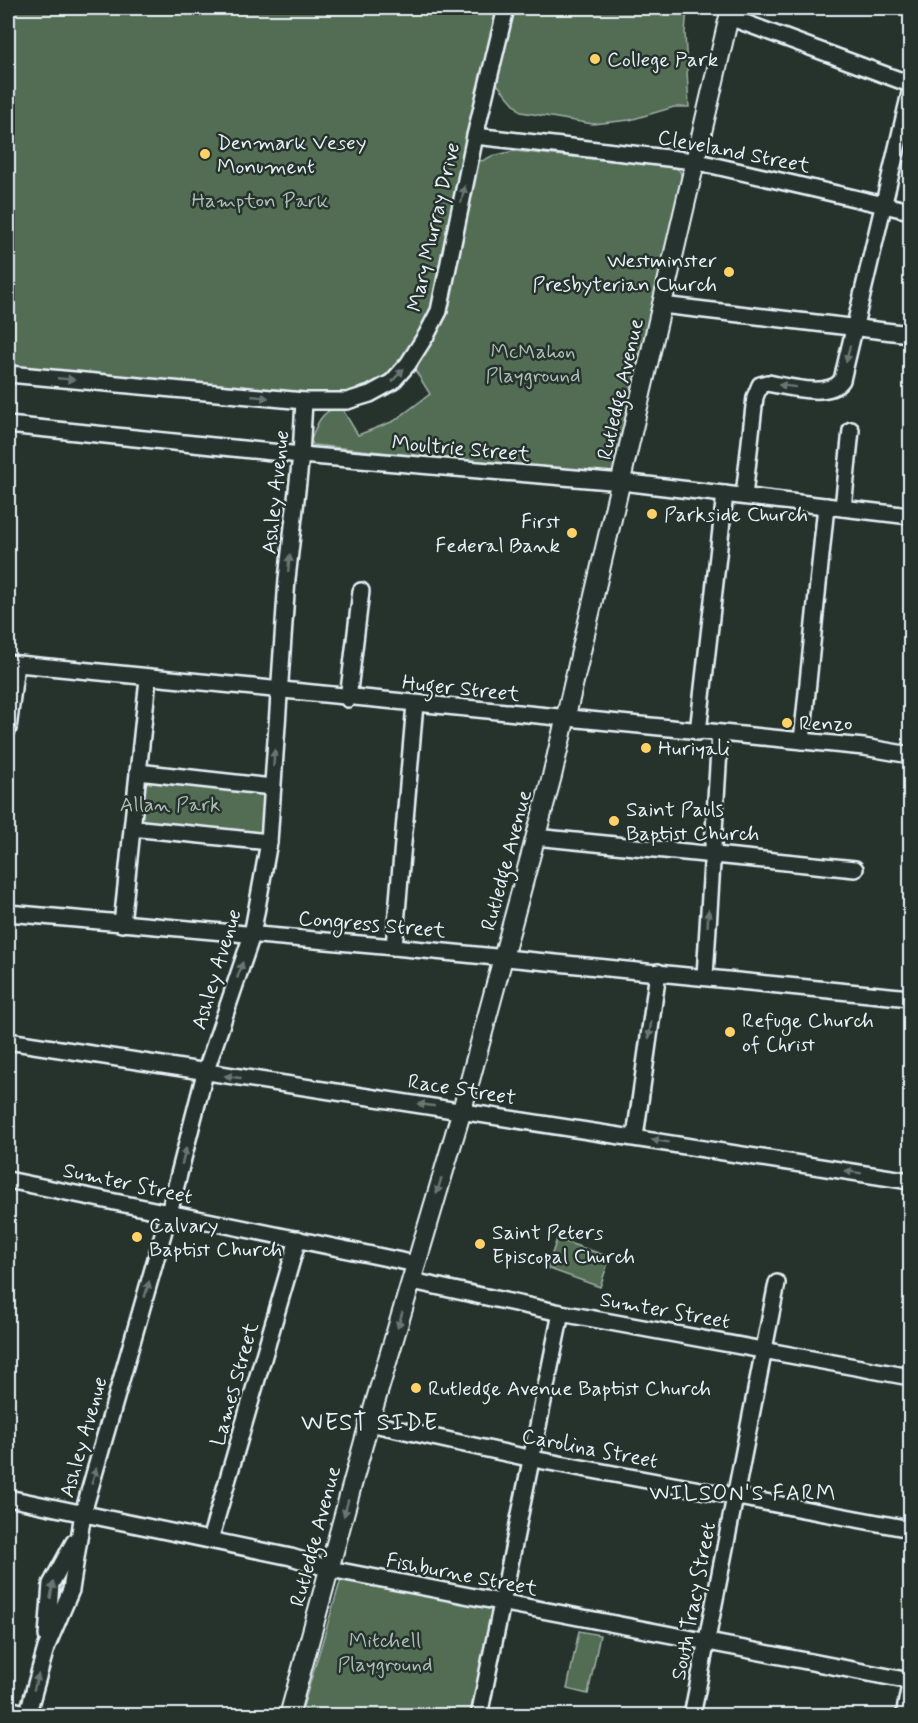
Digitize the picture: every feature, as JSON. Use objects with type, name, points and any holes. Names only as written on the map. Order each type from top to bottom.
[{"type":"main road","name":"Rutledge Avenue","points":[[290,1715],[369,1423],[462,1110],[566,719],[730,12]]},
{"type":"street","name":"Mary Murray Drive","points":[[8,374],[304,401],[347,401],[370,394],[392,382],[420,347],[439,311],[475,136],[506,8]]},
{"type":"street","points":[[730,12],[910,84]]},
{"type":"street","points":[[744,496],[755,397],[760,385],[767,383],[821,390],[836,386],[842,380],[910,93]]},
{"type":"street","name":"Cleveland Street","points":[[475,136],[694,160],[910,211]]},
{"type":"street","points":[[662,305],[910,334]]},
{"type":"street","name":"Ashley Avenue","points":[[31,1715],[46,1648],[51,1584],[79,1533],[169,1213],[205,1073],[252,935],[268,842],[287,579],[301,455],[304,401]]},
{"type":"street","points":[[8,425],[8,441]]},
{"type":"street","name":"Moultrie Street","points":[[8,425],[301,455],[622,482],[910,516]]},
{"type":"street","points":[[843,508],[851,430]]},
{"type":"street","points":[[698,732],[725,494]]},
{"type":"street","points":[[801,741],[826,506]]},
{"type":"street","points":[[348,699],[361,591]]},
{"type":"street","points":[[8,729],[11,664]]},
{"type":"street","name":"Huger Street","points":[[11,664],[279,690],[348,699],[801,741],[910,755]]},
{"type":"street","points":[[122,924],[148,679]]},
{"type":"street","points":[[394,947],[415,704]]},
{"type":"street","points":[[705,976],[720,734]]},
{"type":"street","points":[[138,772],[272,787]]},
{"type":"street","points":[[132,828],[268,842]]},
{"type":"street","points":[[535,837],[855,869]]},
{"type":"street","name":"Congress Street","points":[[8,913],[705,976],[910,998]]},
{"type":"street","points":[[635,1137],[658,972]]},
{"type":"street","name":"Race Street","points":[[8,1041],[910,1181]]},
{"type":"street","name":"Sumter Street","points":[[8,1180],[298,1239],[561,1312],[910,1377]]},
{"type":"street","name":"Lames Street","points":[[210,1540],[298,1239]]},
{"type":"street","name":"South Tracy Street","points":[[692,1716],[777,1283]]},
{"type":"street","points":[[479,1716],[561,1312]]},
{"type":"street","name":"Carolina Street","points":[[369,1423],[533,1459],[910,1529]]},
{"type":"street","name":"Fishburne Street","points":[[8,1498],[291,1557],[330,1569],[910,1683]]},
{"type":"street","points":[[904,1716],[910,1683]]},
{"type":"street","points":[[8,1709],[31,1715]]},
{"type":"green space","name":"Hampton Park","points":[[8,8],[498,8],[434,310],[423,333],[400,366],[381,383],[369,389],[327,398],[8,366]]},
{"type":"green space","name":"College Park","points":[[514,8],[687,8],[685,33],[689,107],[674,107],[630,120],[593,124],[521,112],[497,84]]},
{"type":"green space","name":"McMahon Playground","points":[[514,151],[674,167],[680,171],[682,179],[615,469],[605,475],[313,445],[311,440],[317,424],[331,409],[337,407],[343,410],[358,435],[394,421],[430,394],[415,370],[415,364],[434,332],[477,159],[482,161]]},
{"type":"green space","name":"Allan Park","points":[[141,776],[268,790],[265,838],[136,825]]},
{"type":"green space","points":[[557,1239],[610,1257],[600,1287],[547,1268]]},
{"type":"green space","name":"Mitchell Playground","points":[[341,1579],[492,1609],[473,1715],[330,1715],[305,1710],[303,1707]]},
{"type":"green space","points":[[579,1631],[600,1635],[588,1694],[567,1689]]},
{"type":"place","name":"College Park","points":[[595,59]]},
{"type":"place","name":"Denmark Vesey Monument","points":[[205,154]]},
{"type":"place","name":"Westminster Presbyterian Church","points":[[729,272]]},
{"type":"place","name":"Parkside Church","points":[[652,514]]},
{"type":"place","name":"First Federal Bank","points":[[572,533]]},
{"type":"place","name":"Renzo","points":[[787,723]]},
{"type":"place","name":"Huriyali","points":[[646,748]]},
{"type":"place","name":"Saint Pauls Baptist Church","points":[[614,821]]},
{"type":"place","name":"Refuge Church of Christ","points":[[730,1032]]},
{"type":"place","name":"Calvary Baptist Church","points":[[137,1237]]},
{"type":"place","name":"Saint Peters Episcopal Church","points":[[480,1244]]},
{"type":"place","name":"Rutledge Avenue Baptist Church","points":[[416,1388]]},
{"type":"district","name":"WEST SIDE","points":[[370,1422]]},
{"type":"district","name":"WILSON'S FARM","points":[[743,1492]]}]
